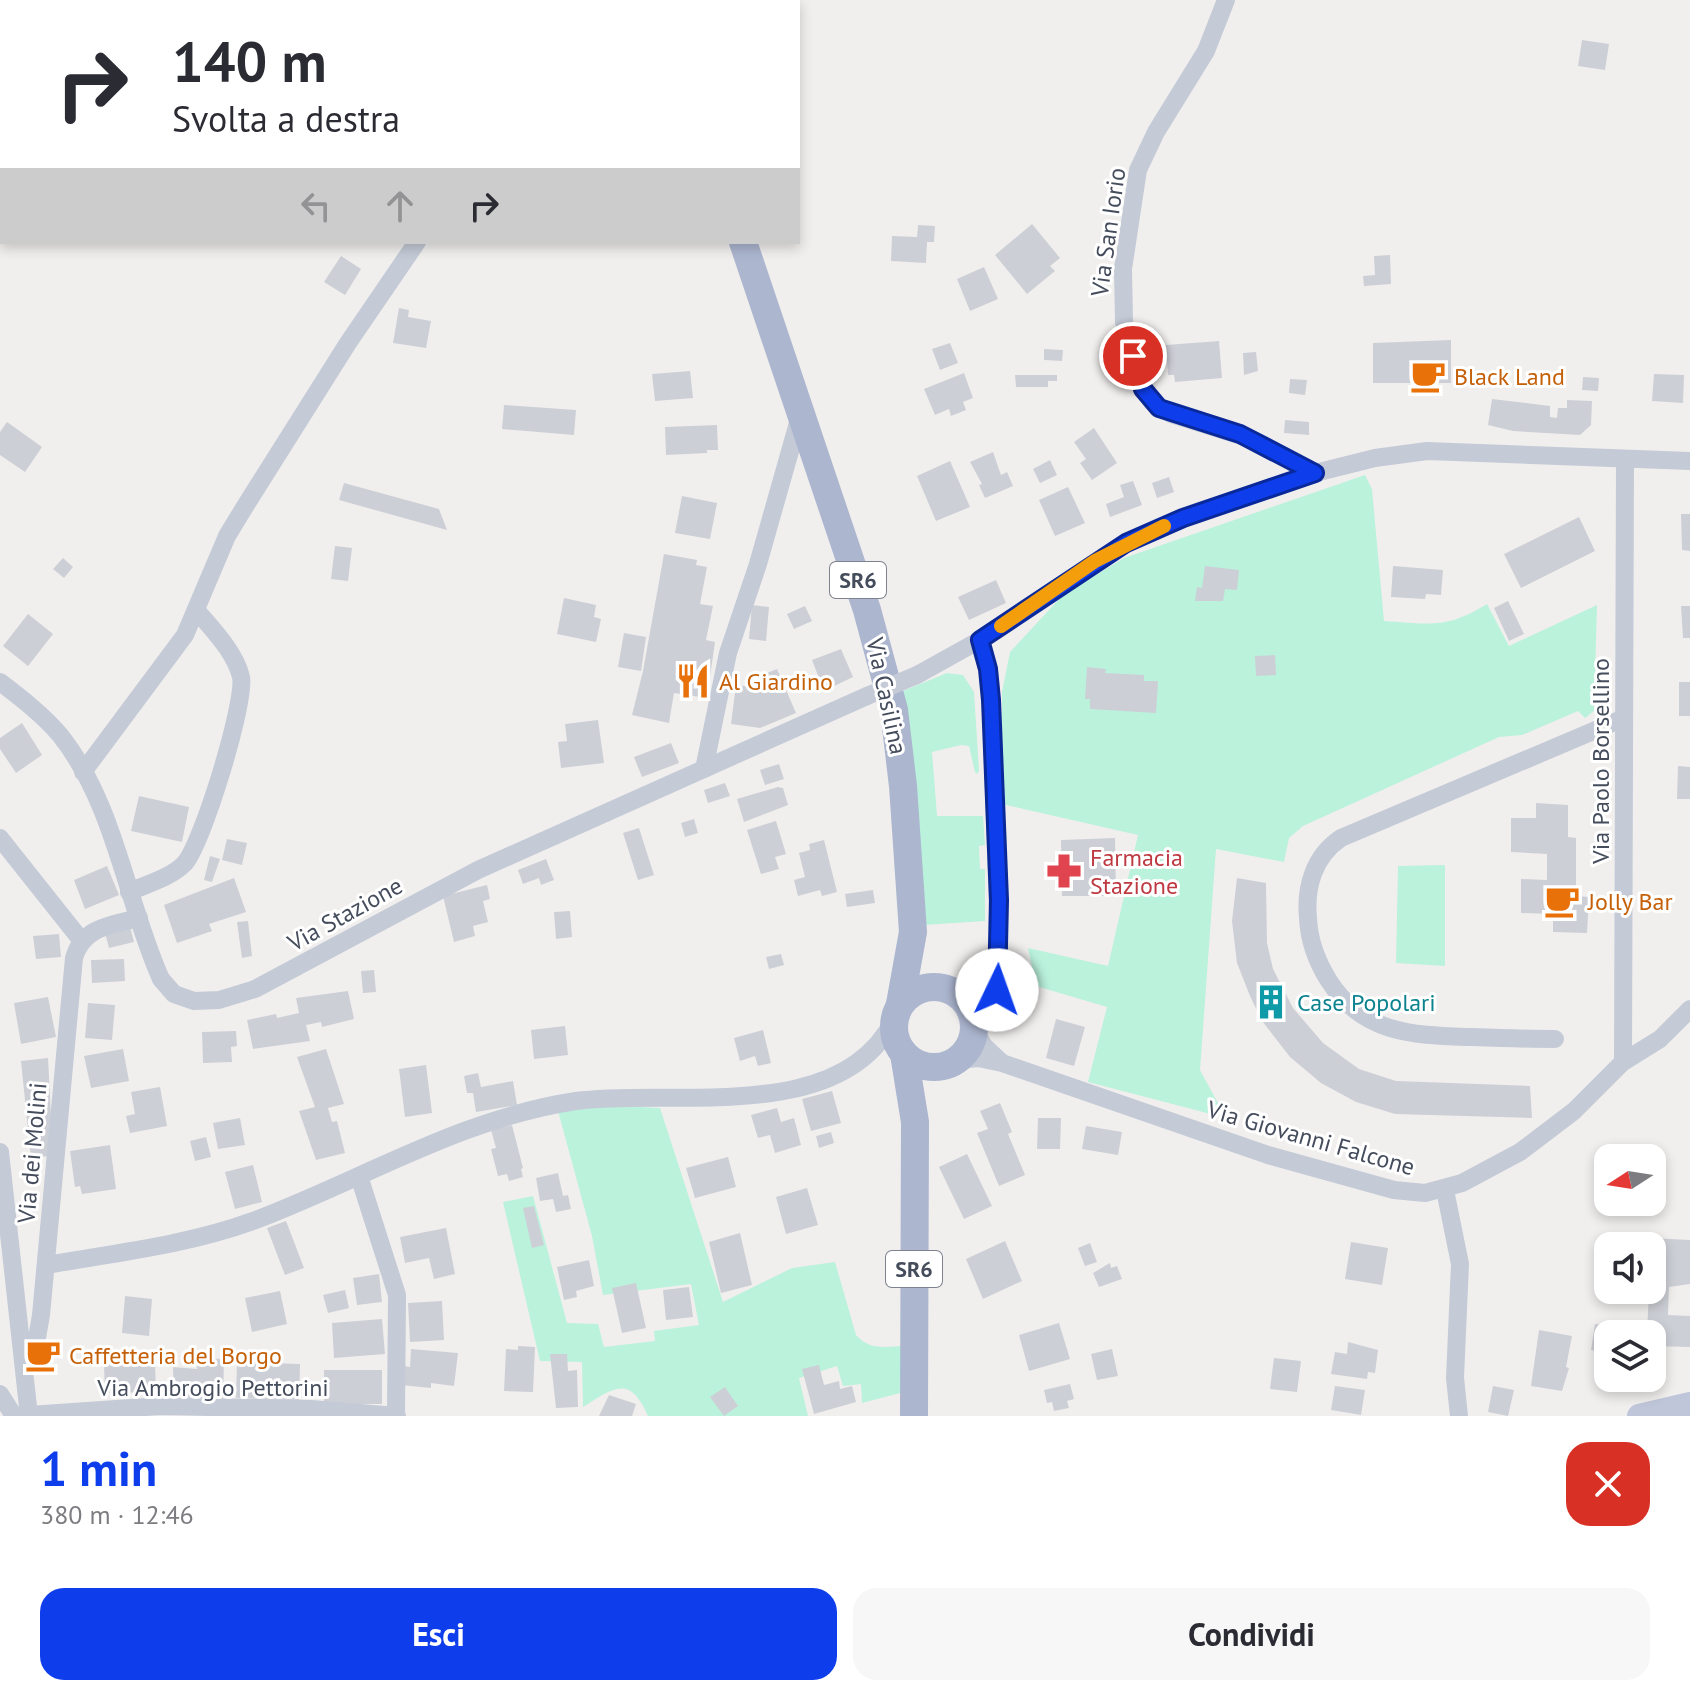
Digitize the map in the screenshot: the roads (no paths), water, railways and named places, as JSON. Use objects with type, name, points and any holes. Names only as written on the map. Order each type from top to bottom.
[{"type":"main road","name":"Via Casilina","points":[[744,244],[862,592],[891,695],[901,759],[913,932],[925,969],[945,988]]},
{"type":"main road","name":"Via Casilina","points":[[897,1012],[913,932]]},
{"type":"main road","points":[[945,988],[970,1009],[974,1026],[966,1052],[953,1062],[925,1066],[892,1052],[896,1041],[897,1012],[917,990],[945,988]]},
{"type":"main road","name":"SR6","points":[[892,1052],[915,1122]]},
{"type":"main road","name":"SR6","points":[[914,1416],[915,1122],[923,1093],[953,1062]]},
{"type":"street","name":"Via San Iorio","points":[[1226,0],[1206,51],[1156,132],[1138,170],[1123,269],[1124,322],[1143,389],[1159,408],[1240,434],[1315,473]]},
{"type":"street","points":[[83,772],[175,651],[197,611],[227,536],[348,343],[416,244]]},
{"type":"street","points":[[704,769],[728,653],[758,564],[800,416]]},
{"type":"street","name":"Via Stazione","points":[[0,682],[54,729],[83,772],[159,974],[171,991],[194,1001],[226,998],[273,981],[478,870],[917,675],[980,640],[1126,543],[1183,518],[1315,473],[1375,458],[1427,451],[1625,461],[1690,461]]},
{"type":"street","name":"Via Paolo Borsellino","points":[[1623,1062],[1625,461]]},
{"type":"street","points":[[129,892],[176,871],[191,856],[213,796],[242,694],[237,667],[197,611]]},
{"type":"street","points":[[980,640],[991,689],[999,982],[994,999],[974,1026],[984,1046],[1002,1063]]},
{"type":"street","points":[[1555,1039],[1412,1035],[1383,1028],[1359,1015],[1330,983],[1313,949],[1307,907],[1310,882],[1324,853],[1341,838],[1624,718]]},
{"type":"street","points":[[0,838],[81,940],[100,928],[139,918]]},
{"type":"street","name":"Via dei Molini","points":[[24,1367],[40,1323],[72,972],[81,940]]},
{"type":"street","points":[[945,988],[985,979],[999,958]]},
{"type":"street","name":"Via Giovanni Falcone","points":[[953,1062],[978,1058],[1002,1063],[1275,1157],[1394,1190],[1425,1193],[1445,1190],[1485,1172],[1531,1145],[1574,1111],[1623,1062],[1655,1043],[1690,1009]]},
{"type":"street","points":[[46,1265],[219,1232],[470,1128],[531,1111],[589,1100],[711,1098],[781,1090],[892,1052]]},
{"type":"street","points":[[0,1152],[29,1416]]},
{"type":"street","points":[[359,1176],[397,1295],[396,1415]]},
{"type":"street","points":[[1445,1190],[1460,1264],[1455,1378],[1459,1416]]},
{"type":"street","points":[[0,1394],[14,1416]]},
{"type":"street","points":[[1639,1416],[1690,1404]]},
{"type":"street","name":"Via Ambrogio Pettorini","points":[[29,1416],[160,1406],[396,1415]]},
{"type":"place","name":"Black Land","points":[[1428,376]]},
{"type":"place","name":"Al Giardino","points":[[693,681]]},
{"type":"place","name":"Farmacia Stazione","points":[[1064,871]]},
{"type":"place","name":"Jolly Bar","points":[[1562,901]]},
{"type":"place","name":"Case Popolari","points":[[1271,1002]]},
{"type":"place","name":"Caffetteria del Borgo","points":[[43,1355]]}]
